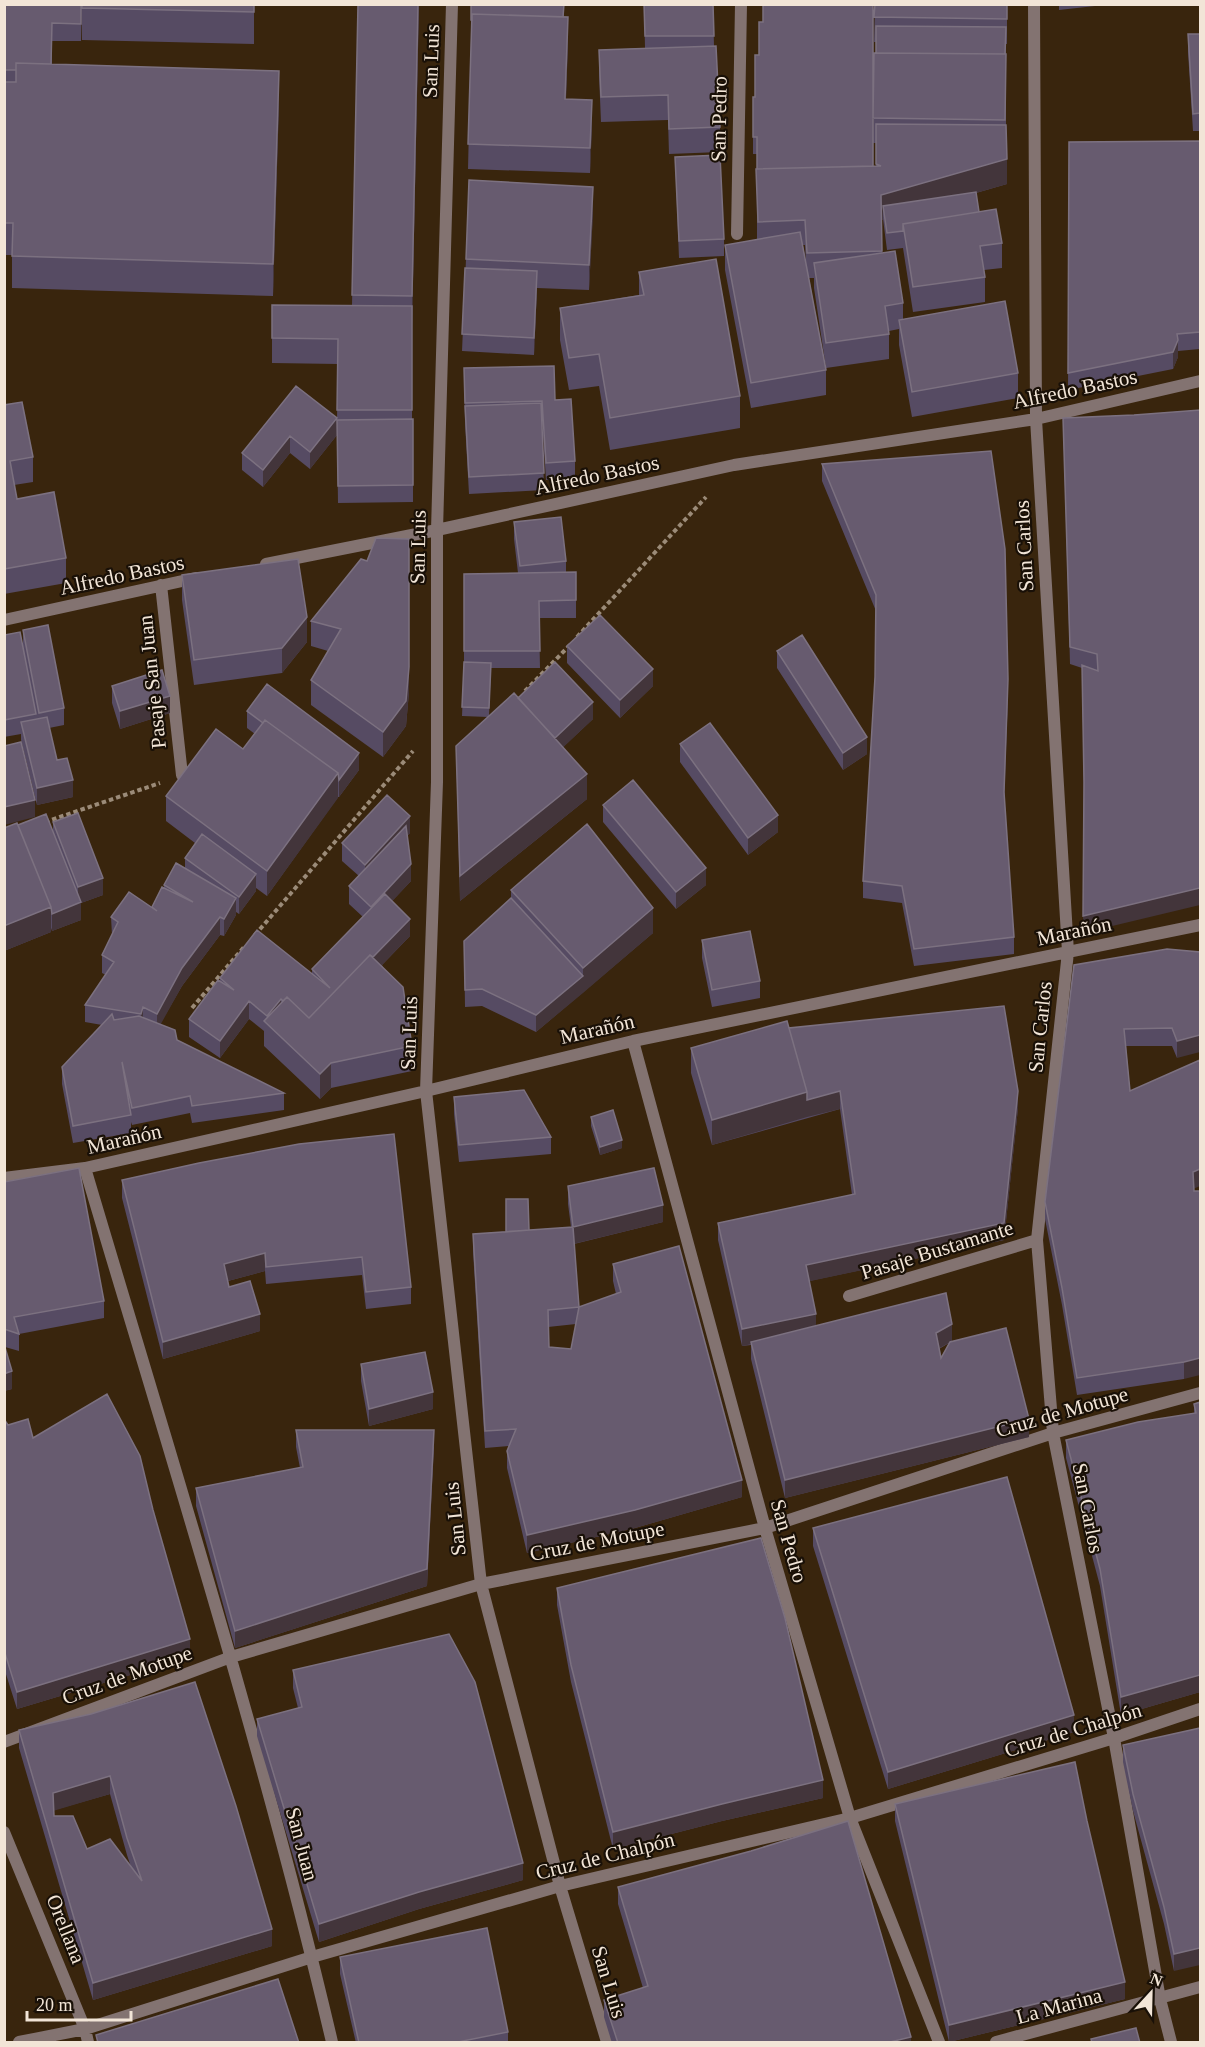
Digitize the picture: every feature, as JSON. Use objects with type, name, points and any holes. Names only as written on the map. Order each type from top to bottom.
[{"type":"street","name":"San Luis","points":[[452,4],[437,530],[437,782],[426,1091],[482,1584],[561,1886],[607,2043]]},
{"type":"street","name":"San Pedro","points":[[737,234],[741,4]]},
{"type":"street","name":"San Carlos","points":[[1034,4],[1036,419],[1068,952],[1037,1240],[1053,1433],[1114,1738],[1160,1999],[1171,2043]]},
{"type":"street","name":"Alfredo Bastos","points":[[253,567],[437,530],[734,465],[1036,419],[1200,381]]},
{"type":"street","name":"Alfredo Bastos","points":[[4,621],[207,576]]},
{"type":"street","name":"Pasaje San Juan","points":[[161,585],[182,775]]},
{"type":"street","name":"Marañón","points":[[4,1178],[85,1168],[426,1091],[633,1041],[1200,925]]},
{"type":"street","name":"San Pedro","points":[[633,1041],[765,1528],[850,1818],[939,2043]]},
{"type":"street","name":"San Juan","points":[[85,1168],[231,1658],[312,1957],[332,2043]]},
{"type":"street","name":"Pasaje Bustamante","points":[[849,1296],[1037,1240]]},
{"type":"street","name":"Cruz de Motupe","points":[[4,1742],[231,1658],[482,1584],[765,1528],[1053,1433],[1200,1393]]},
{"type":"street","name":"Cruz de Chalpón","points":[[19,2043],[85,2029],[312,1957],[561,1886],[850,1818],[1200,1710]]},
{"type":"street","name":"Orellana","points":[[4,1832],[85,2029],[88,2043]]},
{"type":"street","name":"La Marina","points":[[996,2043],[1200,1987]]},
{"type":"path","points":[[519,697],[734,465]]},
{"type":"path","points":[[253,937],[437,723]]},
{"type":"path","points":[[37,825],[182,775]]},
{"type":"path","points":[[192,1008],[246,946]]},
{"type":"building","points":[[4,4],[81,4],[81,24],[52,23],[51,64],[16,63],[16,70],[4,70]]},
{"type":"building","points":[[82,4],[254,4],[254,12],[82,8]]},
{"type":"building","points":[[358,4],[418,4],[412,296],[352,295]]},
{"type":"building","points":[[471,4],[564,4],[563,17],[472,14],[471,20]]},
{"type":"building","points":[[644,4],[713,4],[714,36],[645,36]]},
{"type":"building","points":[[763,4],[873,4],[873,166],[757,169],[757,137],[753,137],[753,97],[755,97],[755,55],[759,55],[759,22],[763,22]]},
{"type":"building","points":[[875,4],[1007,4],[1007,19],[874,17]]},
{"type":"building","points":[[472,14],[568,17],[565,99],[592,100],[590,148],[468,144]]},
{"type":"building","points":[[876,26],[1006,27],[1005,54],[876,53]]},
{"type":"building","points":[[1188,34],[1200,34],[1200,113],[1193,114]]},
{"type":"building","points":[[716,46],[720,127],[669,129],[668,95],[601,97],[599,50]]},
{"type":"building","points":[[874,53],[1006,54],[1005,120],[873,118]]},
{"type":"building","points":[[16,63],[279,71],[273,264],[12,256],[13,223],[4,223],[4,82],[16,82]]},
{"type":"building","points":[[876,124],[1006,125],[1007,159],[881,195],[882,251],[807,253],[805,220],[758,222],[756,169],[881,166],[876,164]]},
{"type":"building","points":[[1200,141],[1200,332],[1177,334],[1178,340],[1173,352],[1068,373],[1069,142]]},
{"type":"building","points":[[720,155],[724,239],[679,241],[675,157]]},
{"type":"building","points":[[469,180],[593,187],[589,265],[466,259]]},
{"type":"building","points":[[976,192],[979,212],[903,224],[903,231],[887,233],[883,206]]},
{"type":"building","points":[[996,209],[1002,243],[980,246],[985,277],[913,287],[903,224]]},
{"type":"building","points":[[800,232],[826,370],[751,383],[725,245]]},
{"type":"building","points":[[895,251],[903,303],[885,306],[889,334],[826,343],[814,263]]},
{"type":"building","points":[[716,259],[740,396],[610,418],[599,354],[569,358],[560,308],[644,295],[639,272]]},
{"type":"building","points":[[465,268],[537,271],[534,338],[462,334]]},
{"type":"building","points":[[1005,301],[1018,373],[912,392],[899,320]]},
{"type":"building","points":[[272,305],[412,306],[412,410],[337,410],[338,339],[272,338]]},
{"type":"building","points":[[554,366],[555,400],[571,399],[575,461],[546,463],[542,401],[465,403],[464,368]]},
{"type":"building","points":[[296,386],[337,418],[310,452],[290,436],[263,470],[242,453]]},
{"type":"building","points":[[22,402],[33,457],[10,461],[17,499],[54,492],[66,558],[4,569],[4,405]]},
{"type":"building","points":[[541,403],[544,473],[469,477],[465,406]]},
{"type":"building","points":[[1200,410],[1200,888],[1083,916],[1082,665],[1098,671],[1097,654],[1070,647],[1063,418]]},
{"type":"building","points":[[413,419],[413,485],[338,486],[337,420]]},
{"type":"building","points":[[991,451],[1005,549],[1008,679],[1004,792],[1014,937],[914,949],[902,886],[863,881],[875,677],[876,595],[822,464]]},
{"type":"building","points":[[561,517],[566,561],[520,566],[514,522]]},
{"type":"building","points":[[376,538],[409,539],[409,667],[406,701],[383,732],[311,680],[341,629],[311,621],[361,559],[367,561]]},
{"type":"building","points":[[298,559],[307,617],[282,648],[194,660],[182,575]]},
{"type":"building","points":[[576,572],[576,600],[539,601],[540,651],[464,651],[464,574]]},
{"type":"building","points":[[600,615],[653,669],[620,700],[567,646]]},
{"type":"building","points":[[48,625],[64,708],[39,713],[23,630]]},
{"type":"building","points":[[20,632],[36,714],[4,720],[4,635]]},
{"type":"building","points":[[802,635],[867,737],[843,753],[777,651]]},
{"type":"building","points":[[464,662],[491,663],[489,708],[462,707]]},
{"type":"building","points":[[555,662],[593,702],[555,738],[518,698]]},
{"type":"building","points":[[162,670],[170,696],[120,711],[112,686]]},
{"type":"building","points":[[267,684],[359,753],[339,780],[338,773],[265,720],[263,723],[247,711]]},
{"type":"building","points":[[514,693],[587,774],[460,876],[456,746]]},
{"type":"building","points":[[47,717],[57,760],[67,758],[73,780],[37,788],[21,722]]},
{"type":"building","points":[[265,720],[338,773],[267,871],[166,796],[216,729],[243,749]]},
{"type":"building","points":[[710,723],[778,815],[748,838],[680,744]]},
{"type":"building","points":[[21,742],[35,800],[4,807],[4,746]]},
{"type":"building","points":[[633,780],[706,868],[676,892],[603,805]]},
{"type":"building","points":[[387,795],[410,816],[365,865],[342,843]]},
{"type":"building","points":[[78,813],[103,878],[78,887],[53,822]]},
{"type":"building","points":[[46,814],[81,902],[52,914],[18,825]]},
{"type":"building","points":[[17,823],[51,907],[4,926],[4,828]]},
{"type":"building","points":[[587,824],[653,908],[583,968],[511,890]]},
{"type":"building","points":[[406,826],[411,864],[371,907],[349,886]]},
{"type":"building","points":[[202,834],[256,874],[239,897],[185,858]]},
{"type":"building","points":[[176,863],[236,898],[224,919],[220,917],[182,968],[157,1014],[143,1007],[141,1014],[85,1005],[114,962],[102,955],[118,922],[111,917],[129,892],[157,911],[152,907],[162,887],[193,902],[164,885]]},
{"type":"building","points":[[385,894],[410,919],[373,957],[370,955],[309,1018],[287,997],[283,1001],[281,999],[267,1016],[249,1001],[220,1041],[189,1019],[218,980],[234,990],[220,978],[257,930],[330,988],[312,969]]},
{"type":"building","points":[[511,898],[583,976],[536,1015],[482,989],[465,990],[464,941]]},
{"type":"building","points":[[750,931],[760,981],[712,990],[702,940]]},
{"type":"building","points":[[1167,949],[1200,952],[1200,1035],[1177,1041],[1172,1028],[1124,1029],[1130,1091],[1200,1060],[1200,1169],[1193,1172],[1194,1191],[1200,1191],[1200,1358],[1077,1378],[1045,1202],[1074,965]]},
{"type":"building","points":[[370,955],[403,987],[412,1046],[331,1063],[320,1074],[264,1021],[287,997],[309,1018]]},
{"type":"building","points":[[1004,1006],[1018,1091],[1004,1223],[806,1265],[816,1314],[742,1329],[718,1223],[855,1194],[840,1091],[807,1100],[807,1092],[789,1028]]},
{"type":"building","points":[[112,1014],[114,1020],[139,1016],[175,1030],[177,1040],[284,1093],[192,1106],[190,1096],[132,1108],[122,1062],[131,1115],[73,1126],[62,1067]]},
{"type":"building","points":[[787,1021],[807,1092],[712,1120],[691,1048]]},
{"type":"building","points":[[524,1090],[551,1137],[459,1145],[454,1097]]},
{"type":"building","points":[[613,1110],[622,1140],[600,1147],[591,1117]]},
{"type":"building","points":[[394,1134],[411,1287],[366,1292],[362,1257],[266,1267],[265,1253],[224,1264],[229,1287],[250,1281],[260,1314],[163,1342],[122,1180],[299,1144]]},
{"type":"building","points":[[79,1168],[104,1301],[14,1317],[19,1334],[4,1329],[4,1182]]},
{"type":"building","points":[[654,1168],[663,1205],[573,1227],[568,1186]]},
{"type":"building","points":[[506,1199],[528,1199],[529,1230],[506,1232]]},
{"type":"building","points":[[573,1227],[579,1307],[621,1292],[613,1264],[679,1246],[742,1480],[635,1510],[527,1535],[507,1451],[516,1429],[485,1431],[473,1234]],"holes":[[[579,1307],[571,1349],[549,1347],[548,1310]]]},
{"type":"building","points":[[946,1293],[952,1324],[936,1333],[941,1358],[950,1342],[1006,1328],[1029,1419],[785,1480],[751,1342]]},
{"type":"building","points":[[4,1344],[12,1371],[4,1374]]},
{"type":"building","points":[[425,1352],[433,1392],[369,1409],[361,1364]]},
{"type":"building","points":[[107,1394],[140,1456],[190,1639],[17,1692],[4,1650],[4,1419],[8,1425],[28,1419],[33,1438]]},
{"type":"building","points":[[1200,1402],[1200,1675],[1121,1697],[1100,1569],[1066,1440],[1138,1422],[1196,1413],[1194,1404]]},
{"type":"building","points":[[296,1430],[434,1430],[427,1569],[235,1631],[196,1488],[303,1467]]},
{"type":"building","points":[[1007,1477],[1074,1715],[888,1772],[813,1528]]},
{"type":"building","points":[[761,1538],[785,1618],[823,1780],[613,1832],[571,1665],[557,1588]]},
{"type":"building","points":[[449,1634],[475,1682],[523,1863],[419,1892],[319,1924],[257,1719],[302,1707],[293,1670]]},
{"type":"building","points":[[195,1682],[236,1806],[272,1929],[93,1983],[19,1730],[91,1714]],"holes":[[[110,1776],[127,1838],[142,1881],[110,1839],[87,1849],[73,1816],[54,1816],[53,1793]]]},
{"type":"building","points":[[1200,1728],[1200,1948],[1174,1954],[1164,1907],[1133,1794],[1123,1745]]},
{"type":"building","points":[[1075,1762],[1125,1982],[949,2025],[895,1804]]},
{"type":"building","points":[[848,1821],[911,2037],[886,2043],[618,2043],[604,2000],[648,1986],[618,1887],[751,1851]]},
{"type":"building","points":[[487,1928],[508,2032],[453,2043],[359,2043],[340,1957]]},
{"type":"building","points":[[278,1979],[299,2043],[98,2043],[96,2035]]},
{"type":"building","points":[[1136,2028],[1140,2043],[1092,2043],[1091,2039]]}]
